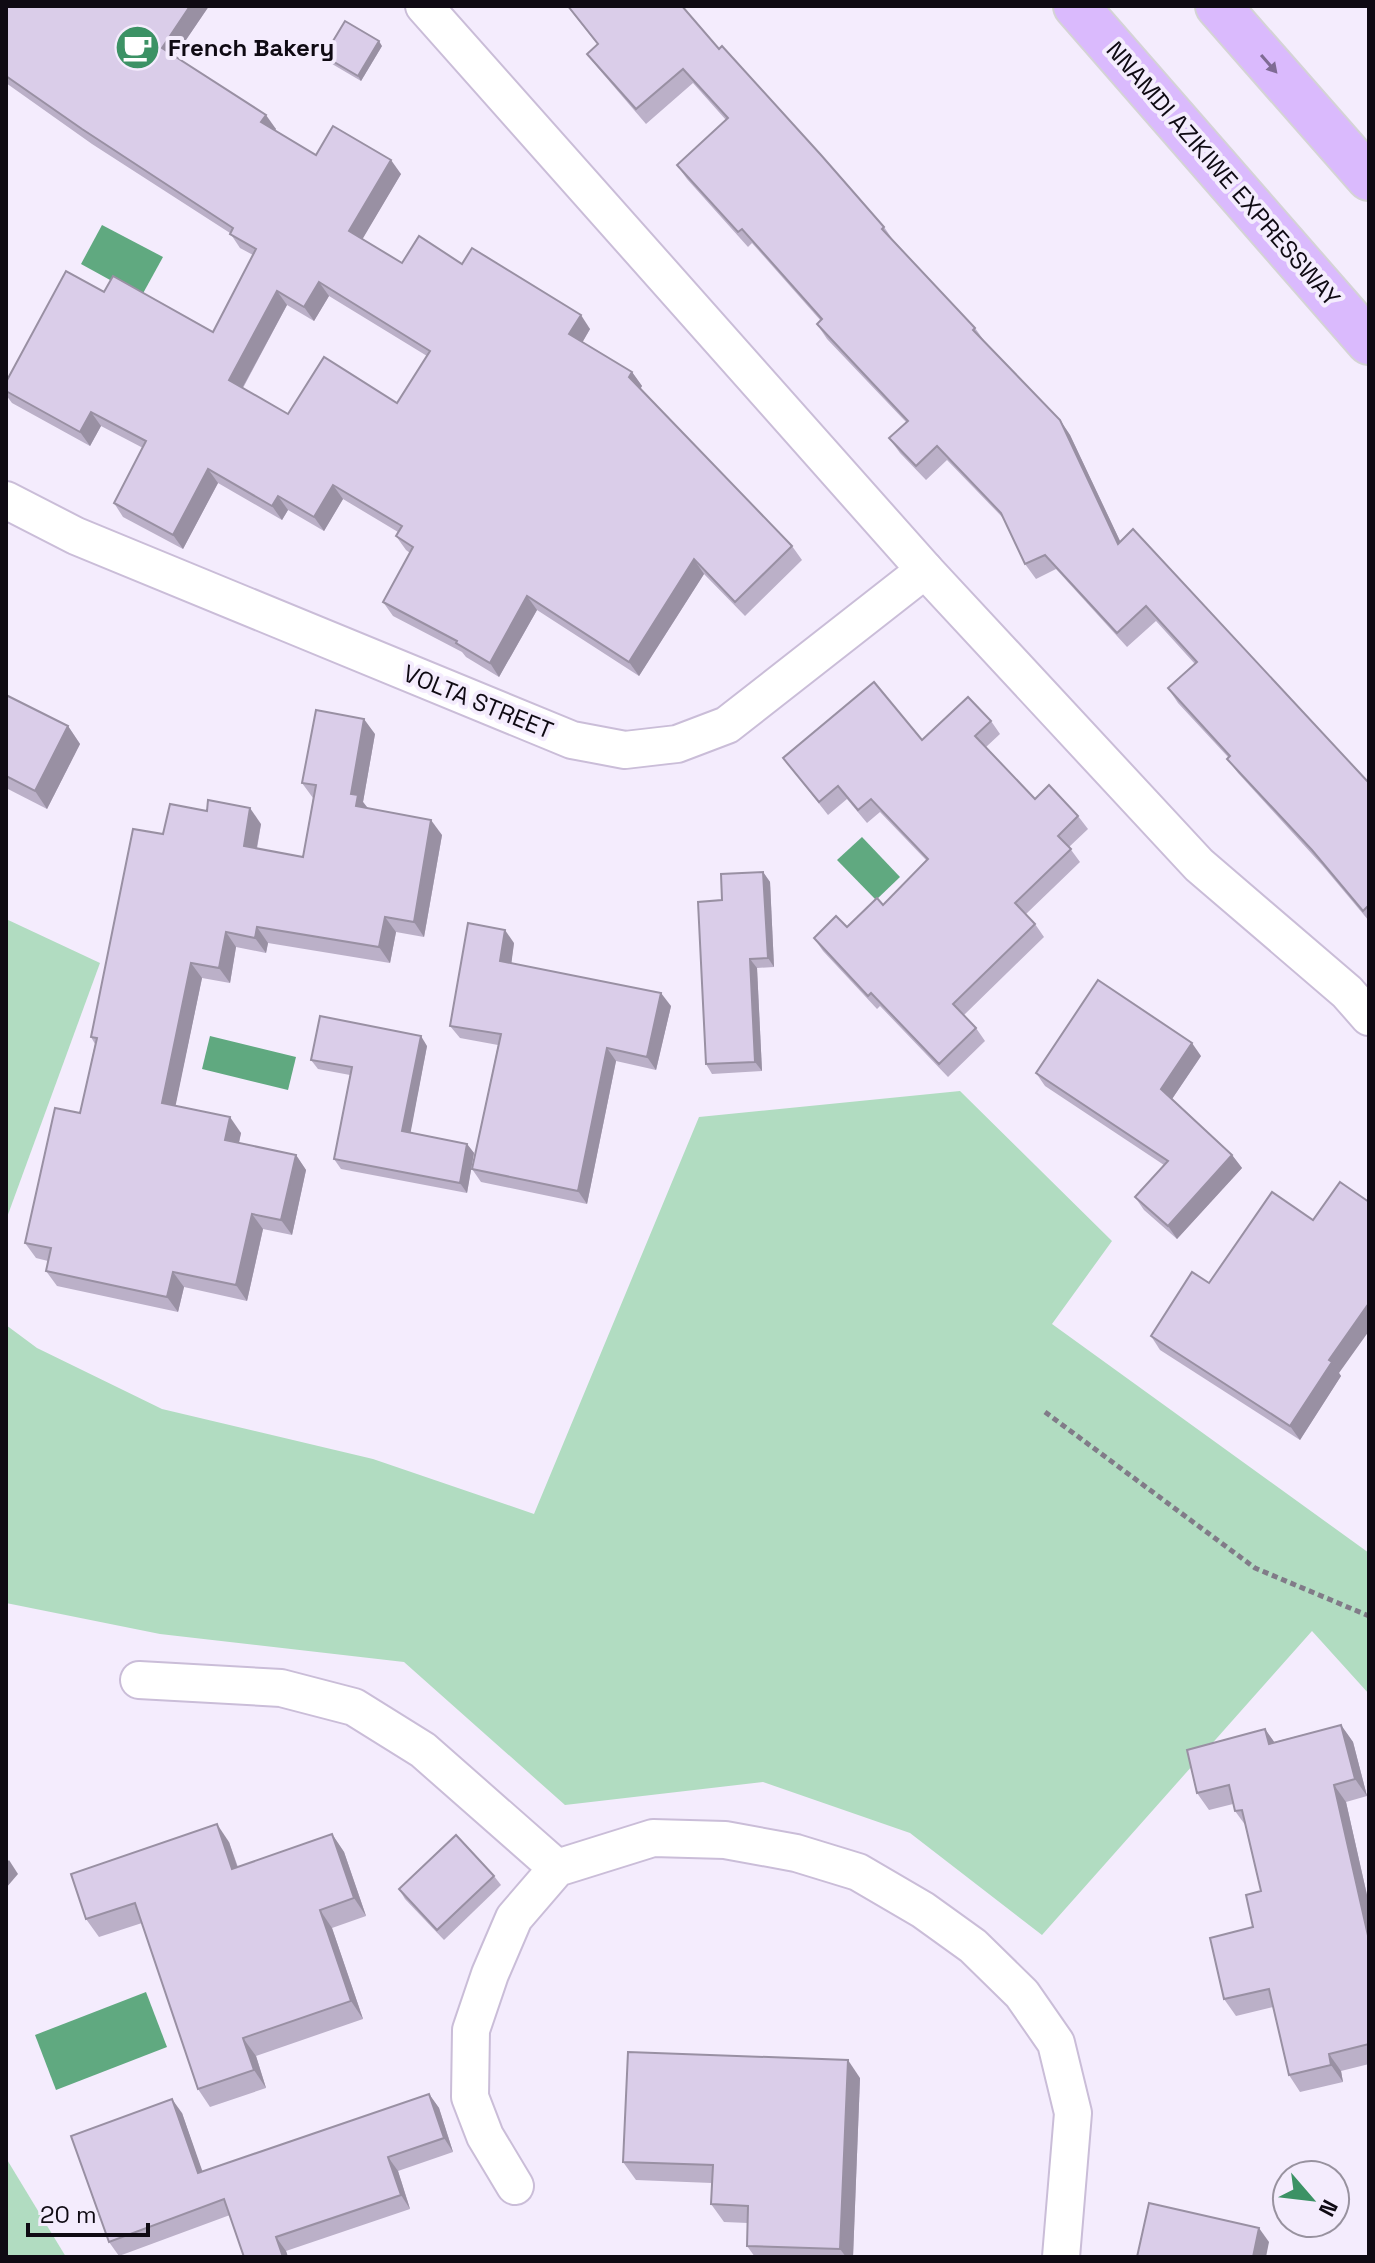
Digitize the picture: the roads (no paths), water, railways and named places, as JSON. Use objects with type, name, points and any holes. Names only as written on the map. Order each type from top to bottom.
[{"type":"highway","name":"NNAMDI AZIKIWE EXPRESSWAY","points":[[1076,6],[1369,342]]},
{"type":"highway","points":[[1218,6],[1369,178]]},
{"type":"street","points":[[424,6],[925,570],[1199,865],[1347,992],[1369,1017]]},
{"type":"street","name":"VOLTA STREET","points":[[6,500],[76,536],[572,740],[625,750],[677,744],[727,725],[925,570]]},
{"type":"street","points":[[139,1680],[281,1688],[354,1707],[423,1750],[557,1868]]},
{"type":"street","points":[[515,2186],[485,2136],[470,2097],[471,2030],[514,1918],[557,1868],[653,1838],[725,1840],[796,1853],[858,1872],[923,1910],[973,1946],[1022,1994],[1056,2043],[1073,2113],[1061,2257]]},
{"type":"place","name":"French Bakery","points":[[137,48]]}]
